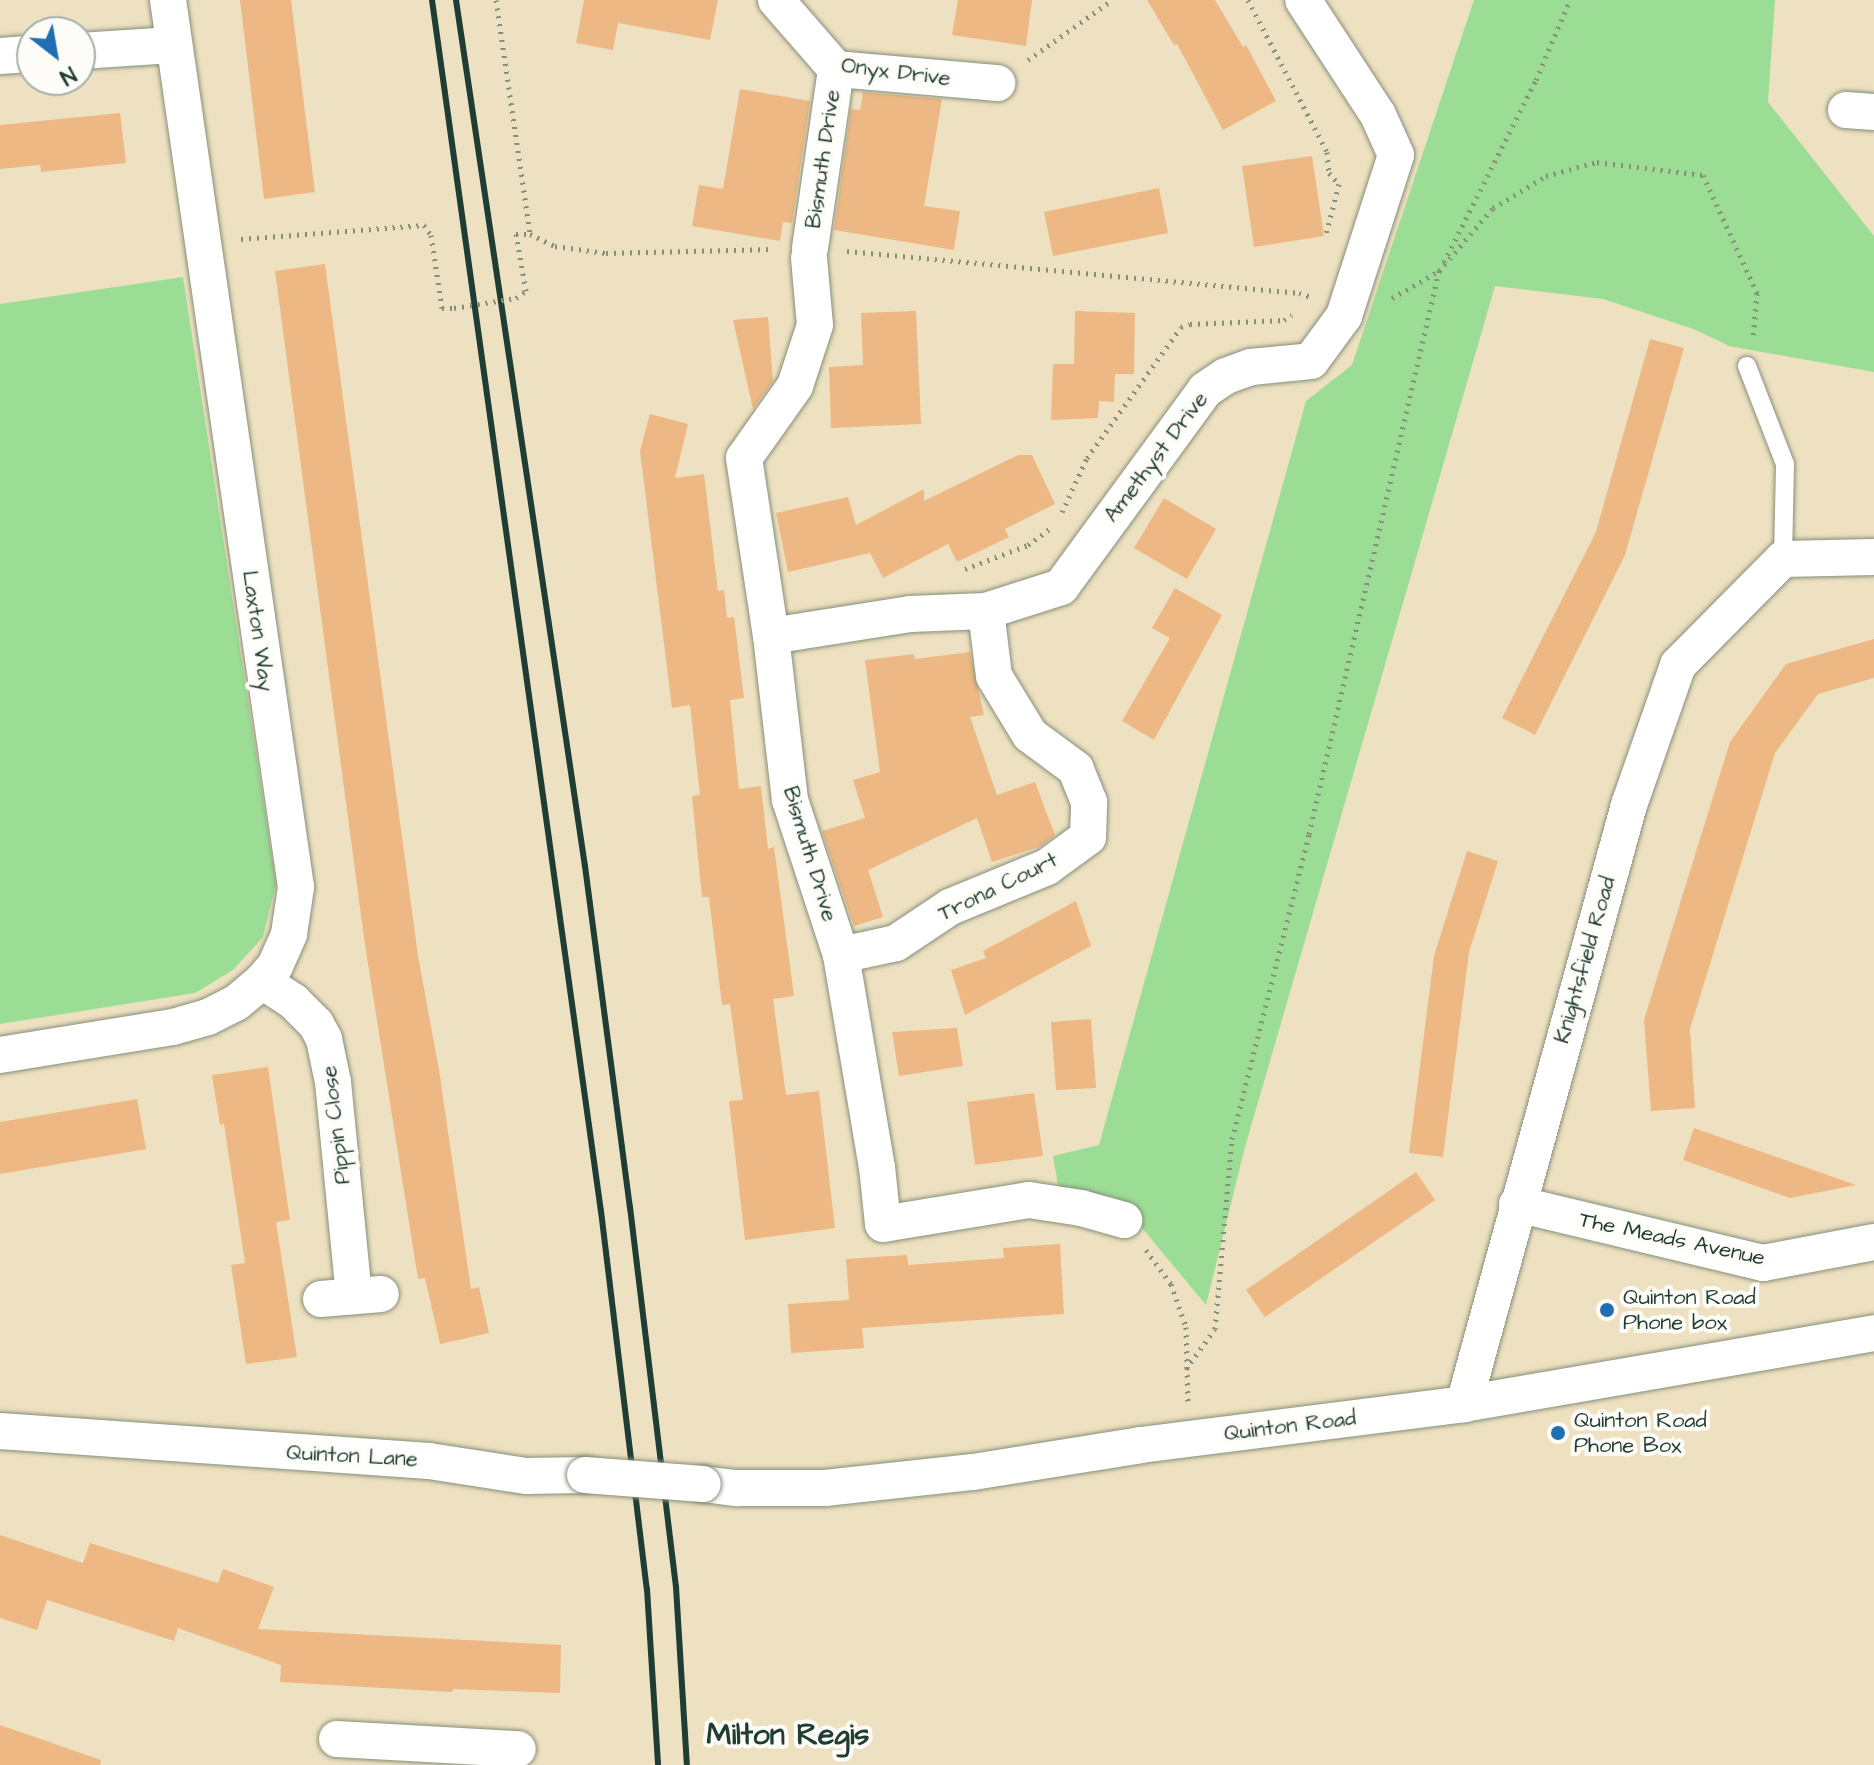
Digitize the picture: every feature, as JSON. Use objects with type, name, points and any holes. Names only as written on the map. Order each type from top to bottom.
[{"type":"street","name":"Laxton Way","points":[[0,1055],[173,1027],[236,1003],[275,966],[289,934],[296,887],[168,0]]},
{"type":"street","name":"Onyx Drive","points":[[776,0],[836,69],[997,83]]},
{"type":"street","name":"Amethyst Drive","points":[[771,636],[910,614],[986,611],[1061,587],[1205,390],[1226,376],[1251,367],[1311,361],[1396,155],[1378,115],[1303,0]]},
{"type":"street","points":[[96,50],[173,45]]},
{"type":"street","name":"Bismuth Drive","points":[[836,69],[810,253],[815,325],[795,386],[744,458],[771,636],[790,800],[841,955],[877,1167],[883,1224],[1029,1200],[1081,1208],[1124,1220]]},
{"type":"street","points":[[1783,559],[1874,557]]},
{"type":"street","name":"Knightsfield Road","points":[[1464,1404],[1629,805],[1678,665],[1783,559]]},
{"type":"street","name":"Trona Court","points":[[841,955],[896,943],[950,907],[1047,867],[1088,837],[1089,802],[1076,769],[1030,735],[994,676],[986,611]]},
{"type":"street","name":"Pippin Close","points":[[262,981],[294,1002],[316,1024],[324,1039],[333,1082],[352,1296]]},
{"type":"street","name":"The Meads Avenue","points":[[1517,1204],[1763,1263],[1874,1242]]},
{"type":"street","name":"Quinton Road","points":[[703,1484],[738,1488],[825,1488],[973,1472],[1189,1439],[1464,1404],[1874,1333]]},
{"type":"street","name":"Quinton Lane","points":[[0,1431],[429,1461],[526,1476],[585,1475],[703,1484]]},
{"type":"street","points":[[337,1739],[405,1754],[518,1749]]},
{"type":"lane","points":[[1747,366],[1785,464],[1783,559]]},
{"type":"path","points":[[496,0],[530,234]]},
{"type":"path","points":[[997,83],[1112,0]]},
{"type":"path","points":[[1248,0],[1327,152],[1329,173],[1339,184],[1326,223],[1326,239]]},
{"type":"path","points":[[1186,1369],[1215,1329],[1232,1139],[1309,834],[1439,271],[1536,80],[1570,0]]},
{"type":"path","points":[[964,569],[979,566],[1028,545],[1051,528],[1068,503],[1087,458],[1181,327],[1284,320],[1390,298],[1439,271],[1493,208],[1546,176],[1597,162],[1703,175],[1757,293],[1757,319],[1747,366]]},
{"type":"path","points":[[201,243],[424,225],[431,235],[442,308],[516,298],[526,291],[516,234],[530,234],[555,246],[606,253],[810,253],[1299,293],[1334,309]]},
{"type":"path","points":[[1124,1220],[1171,1284],[1186,1327],[1189,1439]]},
{"type":"green space","points":[[1474,0],[1775,0],[1768,102],[1874,236],[1874,372],[1729,346],[1696,330],[1603,299],[1495,286],[1245,1147],[1206,1305],[1128,1211],[1066,1194],[1058,1185],[1053,1156],[1099,1145],[1306,401],[1352,365]]},
{"type":"green space","points":[[183,277],[276,884],[263,937],[233,970],[195,993],[0,1024],[0,304]]},
{"type":"building","points":[[240,0],[291,0],[315,192],[264,199]]},
{"type":"building","points":[[584,0],[718,0],[710,40],[618,23],[613,50],[576,43]]},
{"type":"building","points":[[958,0],[1032,0],[1026,46],[952,35]]},
{"type":"building","points":[[1147,0],[1215,0],[1243,47],[1246,45],[1276,101],[1223,130],[1177,44],[1174,45]]},
{"type":"building","points":[[740,89],[810,101],[792,223],[783,222],[780,241],[692,226],[699,185],[723,189]]},
{"type":"building","points":[[863,92],[942,99],[924,206],[960,211],[954,250],[834,230],[851,109],[860,110]]},
{"type":"building","points":[[120,113],[126,163],[41,172],[40,165],[0,169],[0,125]]},
{"type":"building","points":[[1312,156],[1324,236],[1254,247],[1242,166]]},
{"type":"building","points":[[1159,188],[1168,233],[1053,256],[1044,212]]},
{"type":"building","points":[[325,264],[418,956],[439,1070],[471,1289],[479,1287],[489,1333],[440,1344],[425,1278],[418,1279],[365,945],[275,271]]},
{"type":"building","points":[[916,311],[921,424],[831,428],[829,367],[863,365],[861,313]]},
{"type":"building","points":[[1075,311],[1135,313],[1134,374],[1115,374],[1114,402],[1099,401],[1098,418],[1051,420],[1053,364],[1074,364]]},
{"type":"building","points":[[768,317],[773,381],[753,409],[733,320]]},
{"type":"building","points":[[1650,339],[1684,348],[1625,555],[1535,735],[1502,718],[1596,532]]},
{"type":"building","points":[[650,414],[688,424],[675,478],[704,474],[718,591],[724,590],[727,618],[734,617],[744,698],[730,700],[739,789],[761,786],[768,849],[774,847],[794,996],[773,999],[786,1095],[819,1091],[835,1228],[745,1240],[729,1101],[743,1100],[730,1004],[722,1005],[709,897],[702,897],[692,796],[700,795],[690,705],[672,708],[640,451]]},
{"type":"building","points":[[1018,455],[1032,455],[1055,504],[1005,529],[1009,537],[957,562],[948,544],[883,578],[870,553],[788,572],[776,513],[848,497],[856,525],[924,489],[924,501]]},
{"type":"building","points":[[1164,498],[1216,529],[1187,579],[1134,548]]},
{"type":"building","points":[[1175,588],[1222,615],[1154,740],[1122,721],[1170,638],[1152,628]]},
{"type":"building","points":[[1874,639],[1874,678],[1818,694],[1775,753],[1690,1029],[1695,1108],[1651,1111],[1644,1020],[1730,742],[1786,664]]},
{"type":"building","points":[[970,652],[984,715],[970,717],[997,795],[1035,782],[1055,835],[1041,846],[992,862],[977,818],[868,870],[883,917],[854,926],[822,831],[865,818],[853,780],[880,772],[865,660],[914,654],[915,659]]},
{"type":"building","points":[[1467,851],[1498,861],[1469,952],[1443,1157],[1409,1153],[1434,956]]},
{"type":"building","points":[[1076,901],[1091,946],[965,1015],[951,970],[986,958],[983,951]]},
{"type":"building","points":[[1091,1019],[1096,1088],[1056,1090],[1051,1022]]},
{"type":"building","points":[[957,1028],[963,1066],[899,1076],[892,1032]]},
{"type":"building","points":[[268,1067],[290,1220],[276,1222],[297,1357],[246,1364],[231,1265],[245,1263],[224,1124],[220,1125],[212,1075]]},
{"type":"building","points":[[1034,1093],[1043,1156],[975,1165],[967,1102]]},
{"type":"building","points":[[137,1099],[146,1149],[0,1174],[0,1122]]},
{"type":"building","points":[[1694,1128],[1856,1185],[1790,1198],[1683,1160]]},
{"type":"building","points":[[1416,1172],[1435,1200],[1265,1317],[1246,1290]]},
{"type":"building","points":[[1060,1244],[1064,1314],[862,1328],[864,1348],[791,1353],[788,1304],[849,1300],[846,1259],[907,1255],[908,1265],[1004,1258],[1003,1248]]},
{"type":"building","points":[[0,1535],[83,1563],[90,1543],[218,1583],[223,1569],[274,1587],[258,1629],[561,1645],[560,1693],[453,1689],[452,1692],[280,1682],[281,1665],[178,1628],[174,1641],[47,1600],[37,1630],[0,1618]]},
{"type":"building","points":[[0,1725],[101,1760],[100,1765],[0,1765]]},
{"type":"railway","points":[[432,0],[601,1211],[647,1589],[658,1765]]},
{"type":"railway","points":[[456,0],[585,866],[630,1207],[676,1587],[687,1765]]},
{"type":"place","name":"Quinton Road Phone box","points":[[1607,1310]]},
{"type":"place","name":"Quinton Road Phone Box","points":[[1558,1433]]},
{"type":"district","name":"Milton Regis","points":[[788,1735]]}]
